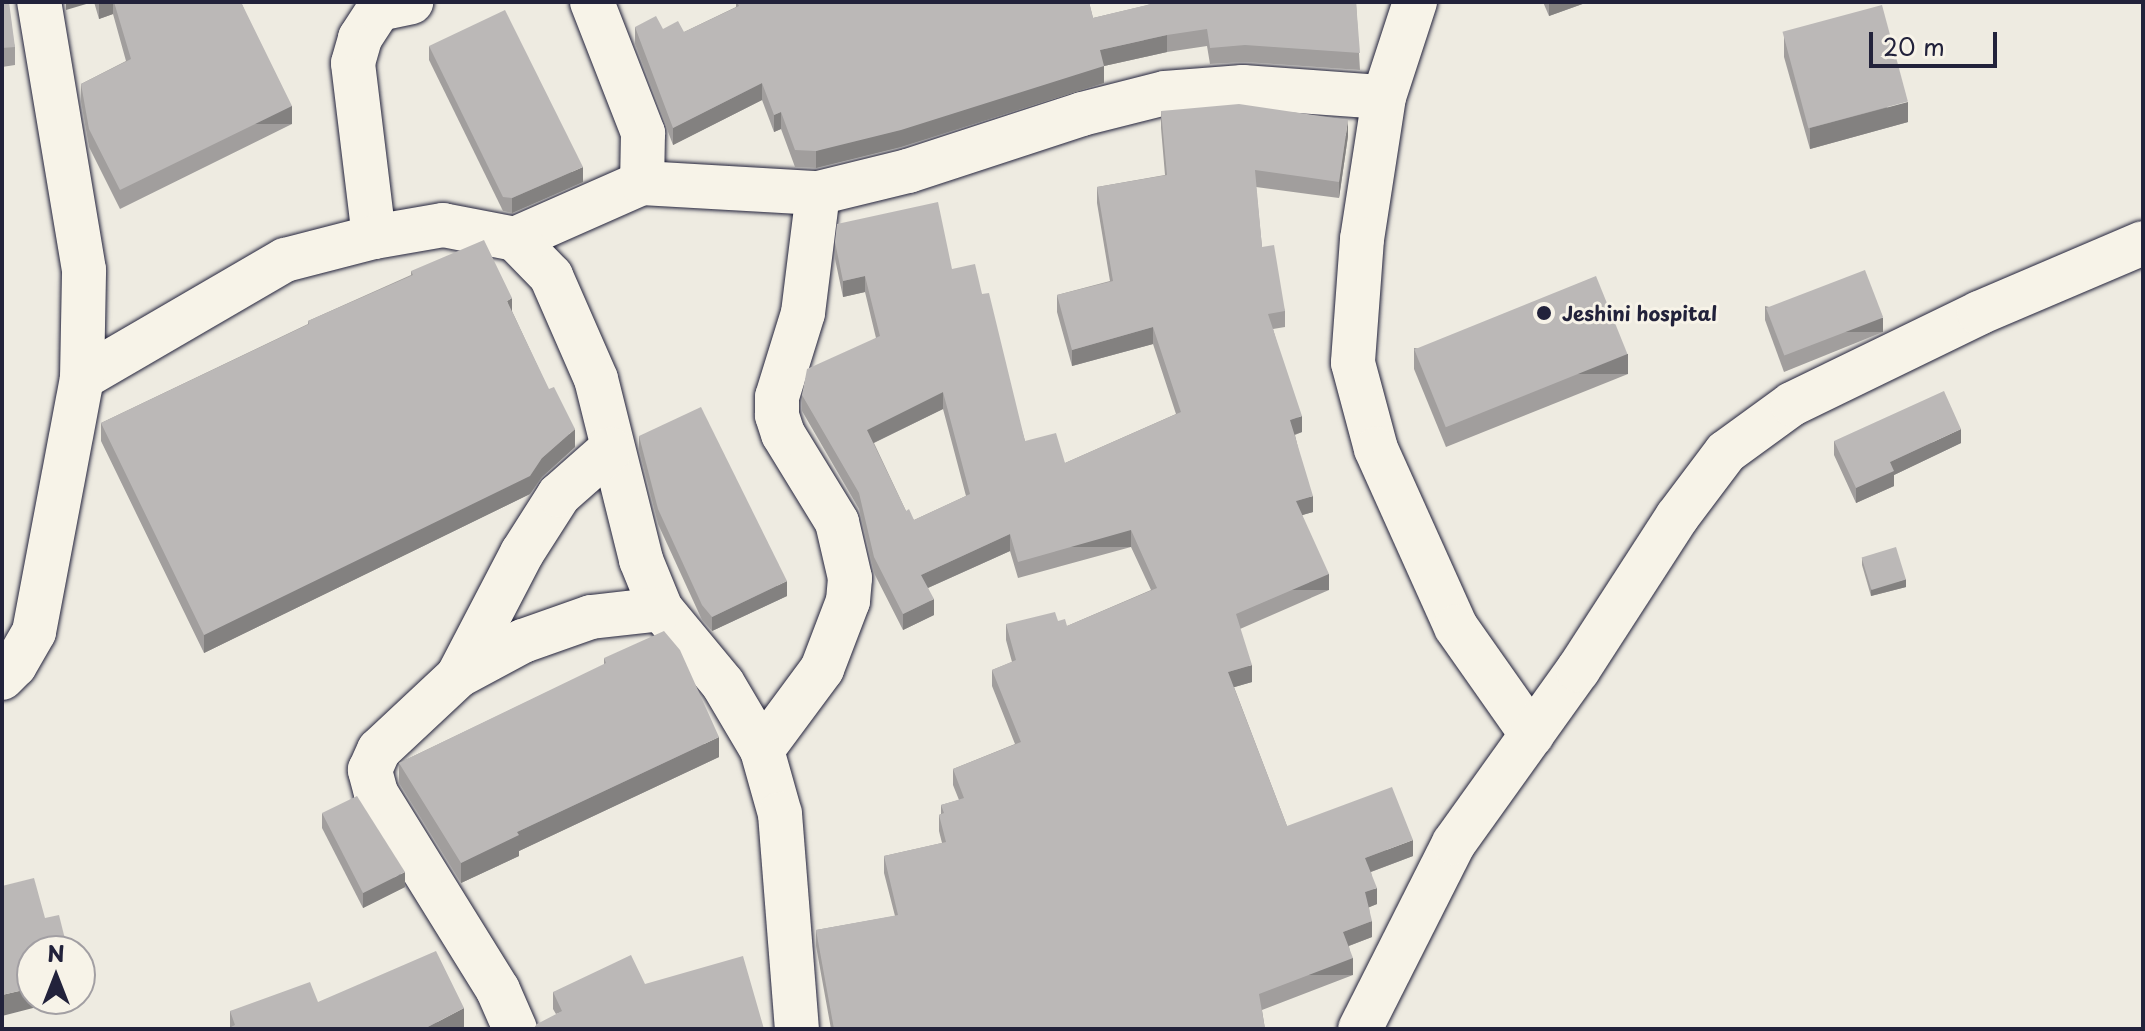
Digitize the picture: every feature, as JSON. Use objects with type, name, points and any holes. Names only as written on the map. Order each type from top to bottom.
[{"type":"street","points":[[2,678],[15,665],[34,632],[82,378],[84,270],[39,2]]},
{"type":"street","points":[[374,237],[353,63],[360,38],[379,9],[411,2]]},
{"type":"street","points":[[592,2],[643,133],[642,183]]},
{"type":"street","points":[[1415,2],[1384,97],[1362,239],[1353,363],[1376,449],[1456,627],[1532,735]]},
{"type":"street","points":[[515,239],[642,183],[818,193],[908,171],[1082,114],[1165,93],[1243,87],[1384,97]]},
{"type":"street","points":[[762,750],[822,669],[848,601],[850,578],[837,522],[783,434],[777,415],[777,397],[803,313],[818,193]]},
{"type":"street","points":[[82,378],[285,260],[374,237],[443,225],[515,239],[551,276],[596,379],[641,560],[661,609],[723,684],[762,750],[780,814],[797,1029]]},
{"type":"street","points":[[1360,1029],[1454,843],[1532,735],[1677,517],[1726,452],[1792,404],[1979,313],[2143,243]]},
{"type":"street","points":[[458,676],[522,553],[559,495],[611,449]]},
{"type":"street","points":[[515,1029],[498,990],[376,793],[370,770],[379,750],[458,676],[523,641],[591,617],[661,609]]},
{"type":"building","points":[[2,2],[9,2],[15,47],[2,48]]},
{"type":"building","points":[[114,2],[241,2],[292,106],[120,190],[89,129],[81,84],[131,59]]},
{"type":"building","points":[[737,2],[1089,2],[1093,18],[1159,2],[1356,2],[1360,53],[1245,45],[1210,48],[1207,29],[1167,35],[1100,50],[1104,66],[901,130],[816,151],[795,150],[781,112],[774,115],[762,83],[673,128],[635,27],[656,16],[663,29],[678,21],[684,32],[739,6]]},
{"type":"building","points":[[1882,5],[1908,102],[1808,128],[1783,32]]},
{"type":"building","points":[[505,10],[583,167],[512,198],[503,197],[429,46]]},
{"type":"building","points":[[1239,104],[1348,120],[1339,182],[1255,170],[1262,247],[1274,245],[1285,311],[1268,314],[1302,416],[1290,420],[1313,496],[1296,501],[1329,574],[1236,614],[1252,665],[1228,672],[1287,826],[1392,787],[1413,840],[1365,858],[1377,888],[1365,892],[1372,921],[1343,932],[1353,958],[1259,994],[1265,1029],[834,1029],[816,930],[898,915],[884,856],[946,842],[939,815],[944,813],[941,805],[964,798],[953,769],[1021,742],[992,670],[1016,660],[1006,624],[1055,612],[1058,621],[1065,619],[1067,626],[1157,588],[1131,530],[1018,562],[1010,534],[921,575],[934,599],[903,614],[874,557],[859,493],[802,395],[807,369],[880,336],[865,276],[843,281],[835,242],[837,224],[938,202],[952,269],[975,264],[982,294],[989,293],[1025,441],[1056,433],[1065,463],[1181,412],[1153,327],[1072,350],[1057,295],[1113,281],[1097,187],[1167,175],[1161,111]],"holes":[[[943,392],[970,494],[914,520],[909,509],[906,511],[867,430]]]},
{"type":"building","points":[[484,240],[512,298],[507,301],[549,389],[554,387],[575,429],[542,458],[530,476],[204,635],[101,423],[309,324],[308,321],[413,275],[411,271]]},
{"type":"building","points":[[1865,270],[1883,318],[1784,356],[1766,308]]},
{"type":"building","points":[[1596,276],[1627,354],[1446,427],[1414,349]]},
{"type":"building","points":[[1944,391],[1961,429],[1890,462],[1894,471],[1856,488],[1834,441]]},
{"type":"building","points":[[701,407],[787,581],[712,617],[702,605],[658,509],[639,436]]},
{"type":"building","points":[[1896,547],[1906,580],[1872,590],[1862,558]]},
{"type":"building","points":[[664,631],[680,650],[719,737],[517,832],[519,835],[461,863],[399,763],[606,663],[604,658]]},
{"type":"building","points":[[357,796],[405,872],[363,893],[322,813]]},
{"type":"building","points":[[34,878],[45,918],[59,915],[64,935],[16,935],[16,992],[2,995],[2,886]]},
{"type":"building","points":[[436,951],[464,1008],[424,1029],[227,1029],[235,1025],[230,1011],[310,982],[318,1002]]},
{"type":"building","points":[[631,955],[645,984],[743,956],[764,1029],[533,1029],[562,1011],[553,992]]},
{"type":"place","name":"Jeshini hospital","points":[[1544,313]]}]
